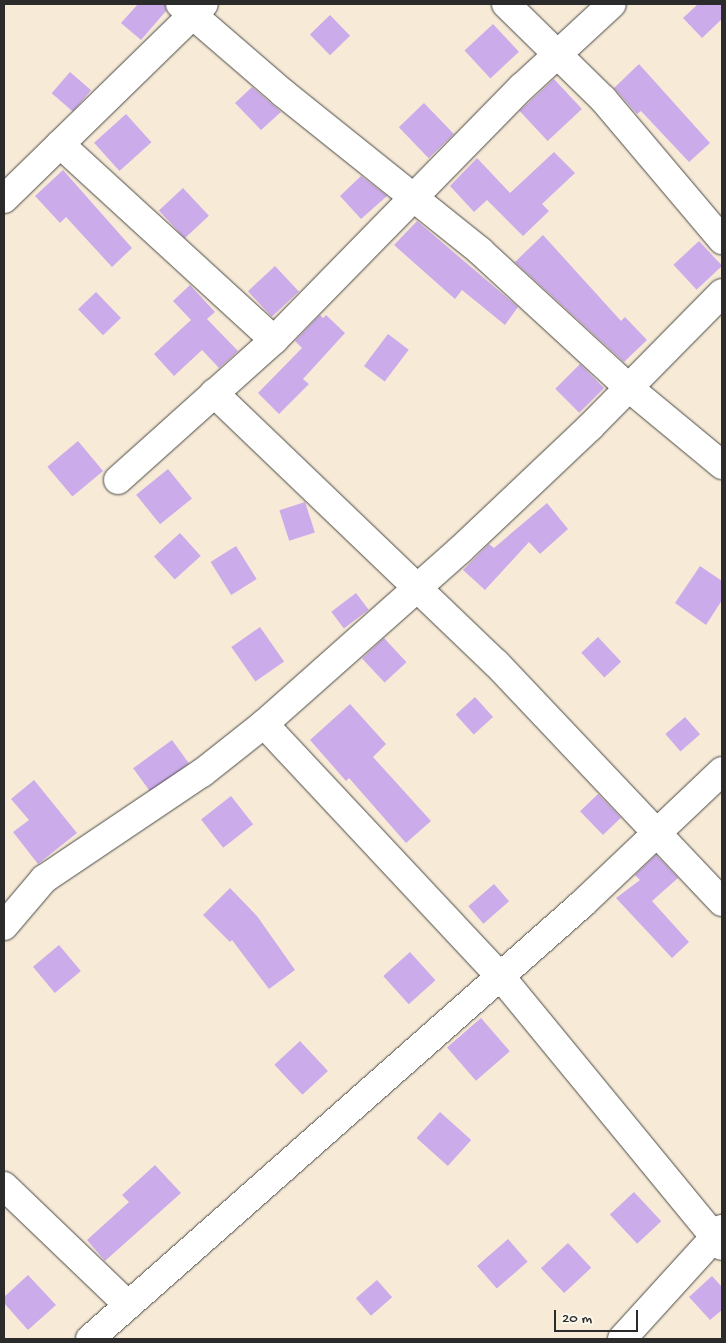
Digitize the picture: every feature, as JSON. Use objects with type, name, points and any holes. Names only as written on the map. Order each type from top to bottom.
[{"type":"street","points":[[506,4],[603,99],[722,240]]},
{"type":"street","points":[[118,480],[274,340],[522,87],[559,56],[612,4]]},
{"type":"street","points":[[4,199],[60,144],[192,7],[283,93],[480,251],[629,388],[722,465]]},
{"type":"street","points":[[60,144],[274,340]]},
{"type":"street","points":[[4,926],[44,879],[202,773],[264,724],[418,586],[629,388],[722,293]]},
{"type":"street","points":[[214,393],[496,662],[722,902]]},
{"type":"street","points":[[264,724],[501,977],[719,1238],[622,1339]]},
{"type":"street","points":[[90,1339],[501,977],[658,833],[722,771]]},
{"type":"street","points":[[4,1186],[128,1306]]},
{"type":"building","points":[[138,4],[165,4],[166,11],[141,40],[121,23]]},
{"type":"building","points":[[698,4],[722,4],[722,19],[702,38],[683,18]]},
{"type":"building","points":[[330,15],[350,36],[330,55],[310,34]]},
{"type":"building","points":[[493,24],[519,52],[490,78],[464,51]]},
{"type":"building","points":[[639,64],[710,143],[689,162],[641,111],[637,114],[614,88]]},
{"type":"building","points":[[70,72],[91,90],[73,112],[52,93]]},
{"type":"building","points":[[554,79],[582,109],[548,141],[520,111]]},
{"type":"building","points":[[252,87],[281,112],[261,130],[235,103]]},
{"type":"building","points":[[424,103],[454,134],[429,158],[399,127]]},
{"type":"building","points":[[126,114],[151,142],[119,171],[94,143]]},
{"type":"building","points":[[554,152],[575,173],[542,204],[549,211],[523,236],[487,200],[474,212],[450,186],[477,158],[510,193]]},
{"type":"building","points":[[63,170],[132,248],[112,267],[66,217],[60,223],[35,196]]},
{"type":"building","points":[[361,176],[387,196],[361,219],[340,196]]},
{"type":"building","points":[[183,188],[209,216],[185,238],[159,211]]},
{"type":"building","points":[[417,221],[518,307],[505,325],[462,290],[455,299],[394,245]]},
{"type":"building","points":[[543,235],[621,321],[625,317],[647,340],[624,362],[515,262]]},
{"type":"building","points":[[699,241],[722,266],[697,290],[673,265]]},
{"type":"building","points":[[275,266],[299,292],[272,317],[248,291]]},
{"type":"building","points":[[190,285],[215,312],[207,319],[238,351],[219,368],[202,350],[174,376],[154,354],[191,320],[173,301]]},
{"type":"building","points":[[96,292],[121,318],[103,335],[78,309]]},
{"type":"building","points":[[320,315],[323,318],[326,315],[345,333],[303,379],[309,384],[279,414],[258,393],[302,348],[295,341]]},
{"type":"building","points":[[388,334],[409,350],[385,382],[364,366]]},
{"type":"building","points":[[580,364],[604,388],[579,413],[555,389]]},
{"type":"building","points":[[78,441],[103,471],[72,497],[47,467]]},
{"type":"building","points":[[168,469],[192,499],[160,524],[136,495]]},
{"type":"building","points":[[305,502],[315,532],[289,541],[279,510]]},
{"type":"building","points":[[547,503],[568,529],[540,554],[529,542],[485,590],[463,570],[489,544],[494,548]]},
{"type":"building","points":[[180,533],[201,556],[175,579],[154,556]]},
{"type":"building","points":[[236,546],[257,579],[231,595],[211,562]]},
{"type":"building","points":[[700,566],[722,581],[722,600],[706,625],[675,603]]},
{"type":"building","points":[[356,593],[369,610],[344,628],[331,612]]},
{"type":"building","points":[[260,627],[284,661],[255,681],[231,647]]},
{"type":"building","points":[[598,637],[621,662],[604,678],[581,653]]},
{"type":"building","points":[[384,638],[407,662],[385,683],[362,658]]},
{"type":"building","points":[[475,697],[493,717],[474,734],[456,714]]},
{"type":"building","points":[[350,704],[386,744],[373,757],[431,821],[406,843],[349,778],[346,781],[310,740]]},
{"type":"building","points":[[685,717],[700,734],[680,751],[665,734]]},
{"type":"building","points":[[172,740],[189,763],[150,792],[133,768]]},
{"type":"building","points":[[34,780],[77,833],[38,864],[13,832],[29,820],[11,799]]},
{"type":"building","points":[[598,794],[621,818],[603,835],[580,811]]},
{"type":"building","points":[[231,796],[253,824],[223,848],[201,819]]},
{"type":"building","points":[[656,855],[678,878],[652,901],[689,942],[672,958],[616,898],[640,880],[635,875]]},
{"type":"building","points":[[494,884],[509,901],[483,924],[468,906]]},
{"type":"building","points":[[230,888],[257,916],[295,970],[269,989],[232,940],[230,942],[203,915]]},
{"type":"building","points":[[59,945],[81,971],[55,993],[33,967]]},
{"type":"building","points":[[410,952],[435,980],[409,1004],[383,976]]},
{"type":"building","points":[[481,1018],[510,1051],[476,1081],[447,1048]]},
{"type":"building","points":[[300,1041],[328,1071],[302,1095],[274,1065]]},
{"type":"building","points":[[440,1112],[471,1140],[448,1166],[417,1138]]},
{"type":"building","points":[[155,1165],[181,1193],[105,1261],[87,1240],[129,1202],[122,1195]]},
{"type":"building","points":[[634,1192],[661,1221],[637,1244],[610,1215]]},
{"type":"building","points":[[508,1239],[528,1262],[497,1289],[477,1266]]},
{"type":"building","points":[[568,1243],[591,1268],[564,1293],[541,1268]]},
{"type":"building","points":[[28,1275],[56,1305],[28,1330],[4,1303],[4,1297]]},
{"type":"building","points":[[712,1276],[722,1287],[722,1310],[710,1320],[689,1297]]},
{"type":"building","points":[[377,1280],[392,1297],[371,1316],[356,1298]]}]
